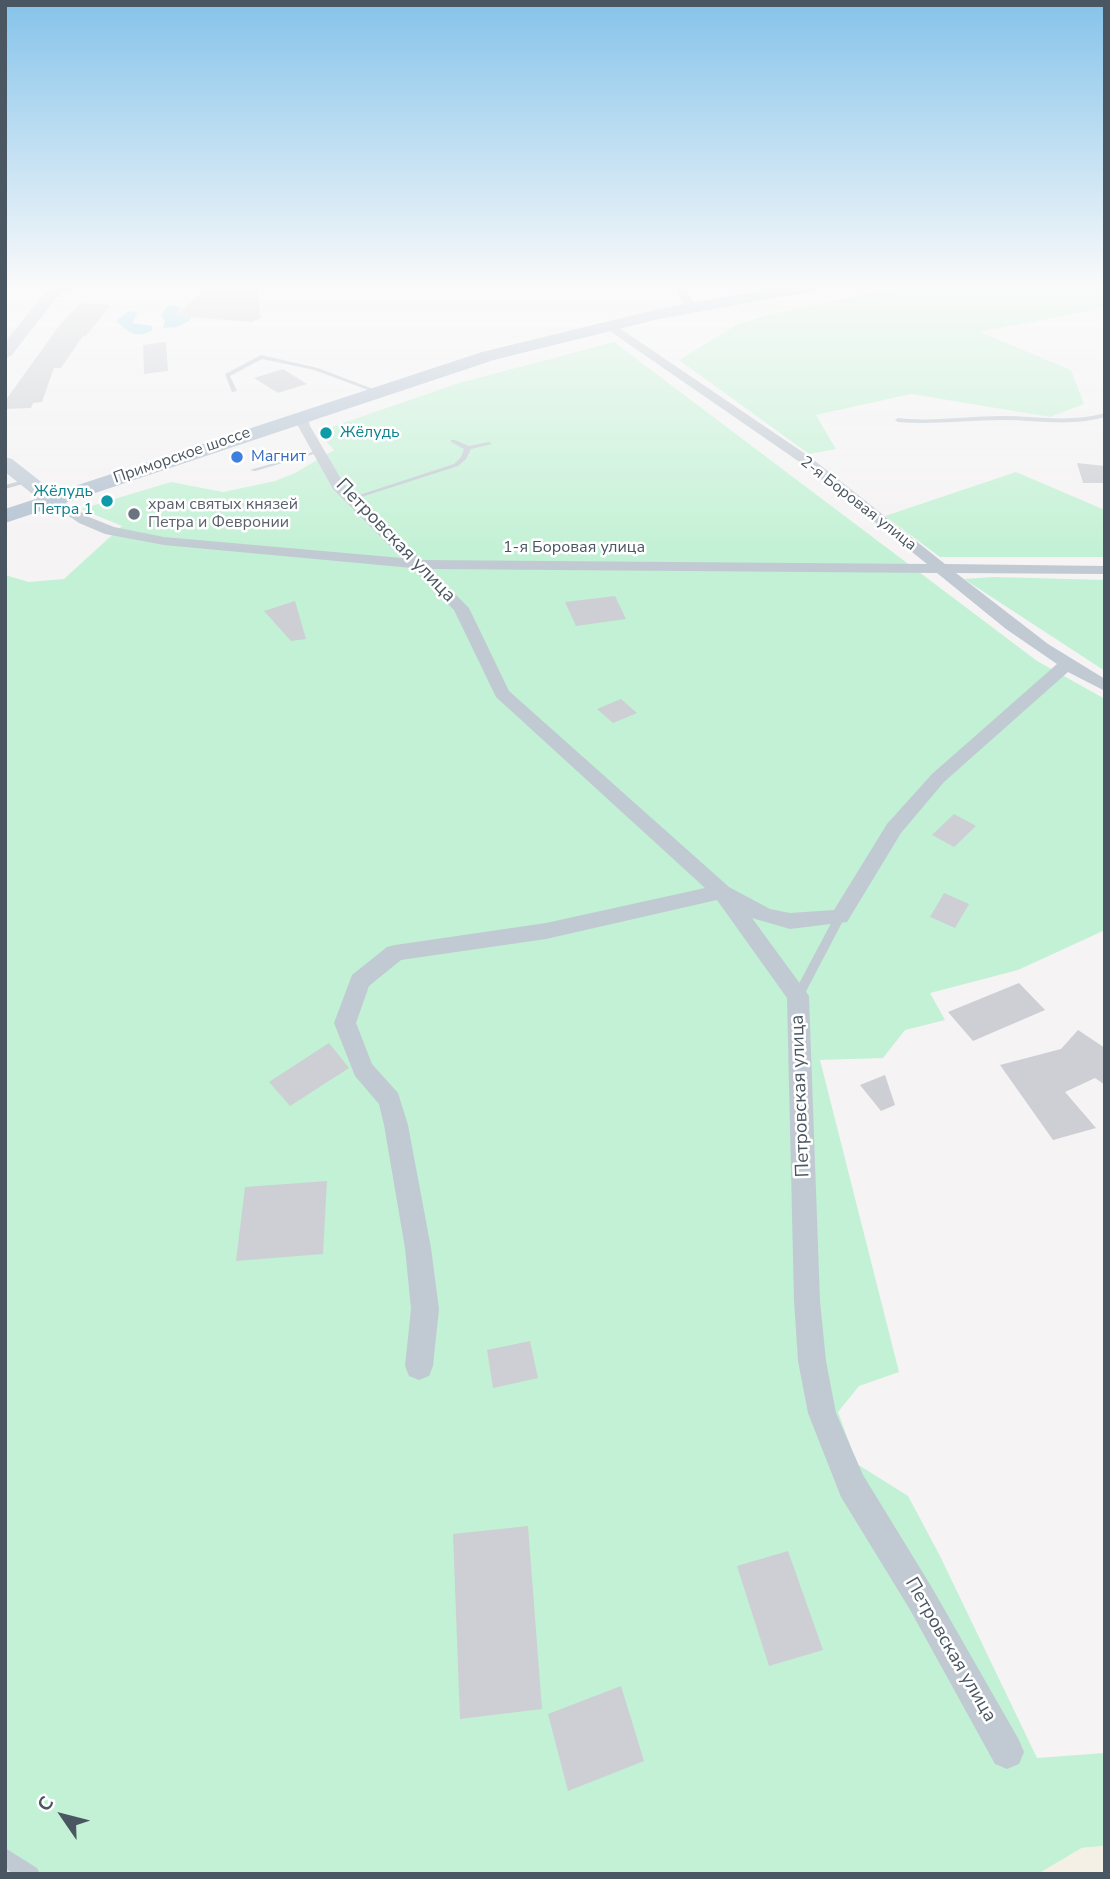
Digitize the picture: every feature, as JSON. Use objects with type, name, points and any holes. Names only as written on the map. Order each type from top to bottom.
[{"type":"main road","name":"Приморское шоссе","points":[[5,516],[431,375]]},
{"type":"street","name":"2-я Боровая улица","points":[[680,375],[867,508],[938,568],[1066,665],[1105,686]]},
{"type":"street","name":"Петровская улица","points":[[302,416],[304,426],[338,486],[461,608],[502,693],[722,892],[798,996],[807,1301],[812,1361],[822,1413],[852,1486],[920,1598],[1007,1752]]},
{"type":"street","points":[[5,463],[52,500]]},
{"type":"street","name":"1-я Боровая улица","points":[[52,500],[84,520],[110,531],[164,541],[419,564],[1105,570]]},
{"type":"street","points":[[419,1366],[425,1309],[418,1248],[396,1125],[390,1100],[363,1069],[345,1023],[360,981],[395,954],[546,931],[722,892],[764,915],[790,921],[840,917],[894,829],[938,778],[1066,665]]},
{"type":"lane","points":[[228,375],[234,391]]},
{"type":"lane","points":[[331,375],[378,392]]},
{"type":"lane","points":[[898,420],[926,424],[961,418],[1010,418],[1049,422],[1105,415]]},
{"type":"lane","points":[[453,441],[468,448],[489,444]]},
{"type":"lane","points":[[350,499],[456,465],[464,458],[468,448]]},
{"type":"lane","points":[[253,470],[318,452]]},
{"type":"lane","points":[[5,487],[28,481]]},
{"type":"lane","points":[[798,996],[840,917]]},
{"type":"lane","points":[[5,1857],[31,1874]]},
{"type":"green space","points":[[490,375],[657,375],[1037,661],[1105,699],[1105,930],[1018,970],[930,993],[945,1020],[905,1030],[883,1058],[820,1060],[899,1372],[859,1386],[838,1412],[857,1464],[908,1496],[940,1556],[1037,1758],[1105,1753],[1105,1846],[1082,1848],[1038,1874],[5,1874],[5,575],[29,582],[64,579],[122,526],[81,509],[171,482],[223,492],[275,481],[295,473],[334,450],[317,432]]},
{"type":"green space","points":[[699,375],[1073,375],[1084,404],[1050,417],[911,394],[816,415],[836,449],[809,454]]},
{"type":"green space","points":[[1016,472],[1105,510],[1105,557],[940,557],[885,516]]},
{"type":"green space","points":[[994,577],[1105,580],[1105,671],[964,579]]},
{"type":"sand","points":[[1105,1846],[1105,1874],[1038,1874],[1082,1848]]},
{"type":"building","points":[[24,375],[52,375],[42,402],[33,403],[31,408],[5,409],[5,401]]},
{"type":"building","points":[[265,375],[292,375],[307,384],[278,393],[254,378]]},
{"type":"building","points":[[1077,463],[1105,466],[1105,483],[1083,483]]},
{"type":"building","points":[[615,596],[626,619],[576,626],[565,602]]},
{"type":"building","points":[[295,601],[306,639],[291,641],[264,611]]},
{"type":"building","points":[[621,699],[637,713],[613,723],[597,709]]},
{"type":"building","points":[[954,814],[976,826],[954,847],[932,835]]},
{"type":"building","points":[[944,893],[969,904],[955,928],[930,917]]},
{"type":"building","points":[[1019,983],[1045,1010],[973,1041],[948,1012]]},
{"type":"building","points":[[1078,1030],[1105,1048],[1105,1085],[1095,1078],[1065,1092],[1096,1128],[1053,1140],[1000,1065],[1061,1049]]},
{"type":"building","points":[[329,1043],[349,1068],[290,1106],[269,1082]]},
{"type":"building","points":[[885,1075],[895,1105],[881,1111],[860,1085]]},
{"type":"building","points":[[327,1181],[323,1254],[236,1261],[245,1187]]},
{"type":"building","points":[[530,1341],[538,1378],[493,1388],[487,1350]]},
{"type":"building","points":[[528,1526],[542,1709],[460,1719],[453,1534]]},
{"type":"building","points":[[788,1551],[823,1650],[769,1666],[737,1566]]},
{"type":"building","points":[[621,1686],[644,1761],[568,1791],[548,1714]]},
{"type":"place","name":"Жёлудь","points":[[326,433]]},
{"type":"place","name":"Магнит","points":[[237,457]]},
{"type":"place","name":"Жёлудь Петра 1","points":[[107,501]]},
{"type":"place","name":"храм святых князей Петра и Февронии","points":[[134,514]]}]
